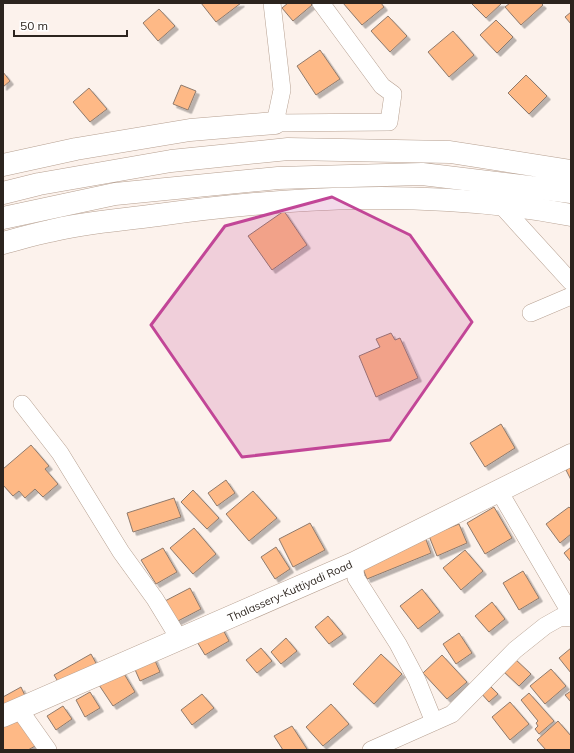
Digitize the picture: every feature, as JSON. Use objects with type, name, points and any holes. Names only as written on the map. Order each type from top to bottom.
[{"type":"main road","points":[[3,165],[76,149],[190,130],[275,123]]},
{"type":"main road","points":[[3,193],[39,184],[171,161],[288,149],[450,152],[571,171]]},
{"type":"main road","points":[[3,218],[115,194],[278,178],[422,174],[571,192]]},
{"type":"main road","points":[[3,243],[51,230],[187,211],[314,199],[449,199],[500,204],[571,215]]},
{"type":"main road","name":"Thalassery-Kuttiyadi Road","points":[[11,712],[180,640],[354,563],[571,455]]},
{"type":"street","points":[[272,3],[282,90],[275,123],[389,122],[392,94],[382,86],[321,3]]},
{"type":"street","points":[[500,204],[571,282]]},
{"type":"street","points":[[530,313],[571,296]]},
{"type":"street","points":[[22,404],[60,453],[121,552],[155,599],[180,640]]},
{"type":"street","points":[[499,491],[571,614]]},
{"type":"street","points":[[354,563],[356,578],[398,644],[417,680],[434,722]]},
{"type":"street","points":[[371,750],[452,714],[515,650],[546,626],[561,617],[571,618]]},
{"type":"street","points":[[11,712],[48,750]]},
{"type":"highlighted area","points":[[332,197],[410,235],[472,322],[390,440],[242,457],[151,325],[225,226]]},
{"type":"building","points":[[201,3],[241,3],[216,22]]},
{"type":"building","points":[[288,3],[310,3],[312,5],[293,21],[282,8]]},
{"type":"building","points":[[343,3],[381,3],[384,7],[362,25]]},
{"type":"building","points":[[471,3],[502,3],[486,18]]},
{"type":"building","points":[[510,3],[541,3],[543,5],[521,25],[505,7]]},
{"type":"building","points":[[159,9],[175,26],[158,41],[143,23]]},
{"type":"building","points":[[571,12],[571,24],[565,17]]},
{"type":"building","points":[[388,16],[407,36],[390,52],[371,31]]},
{"type":"building","points":[[496,20],[513,37],[497,53],[480,35]]},
{"type":"building","points":[[453,31],[474,55],[449,77],[428,52]]},
{"type":"building","points":[[320,50],[340,79],[316,95],[297,66]]},
{"type":"building","points":[[3,72],[10,81],[3,87]]},
{"type":"building","points":[[526,75],[547,96],[529,114],[508,93]]},
{"type":"building","points":[[181,85],[196,91],[188,110],[173,104]]},
{"type":"building","points":[[89,88],[107,109],[90,122],[73,102]]},
{"type":"building","points":[[284,211],[307,245],[272,270],[248,236]]},
{"type":"building","points":[[391,333],[395,340],[400,338],[418,378],[376,397],[359,356],[380,347],[376,339]]},
{"type":"building","points":[[501,424],[515,448],[485,467],[470,443]]},
{"type":"building","points":[[31,445],[49,466],[45,469],[58,484],[43,497],[35,489],[25,498],[19,491],[13,496],[3,485],[3,469]]},
{"type":"building","points":[[571,467],[571,480],[566,470]]},
{"type":"building","points":[[226,480],[235,493],[217,506],[208,493]]},
{"type":"building","points":[[193,490],[219,518],[207,529],[181,502]]},
{"type":"building","points":[[253,491],[277,518],[249,541],[226,514]]},
{"type":"building","points":[[174,498],[181,517],[133,532],[127,513]]},
{"type":"building","points":[[494,507],[512,538],[485,554],[467,523]]},
{"type":"building","points":[[569,507],[571,509],[571,534],[560,543],[546,524]]},
{"type":"building","points":[[310,523],[325,550],[293,567],[279,539]]},
{"type":"building","points":[[459,524],[467,543],[437,556],[429,536]]},
{"type":"building","points":[[194,528],[216,554],[193,574],[170,548]]},
{"type":"building","points":[[425,537],[431,553],[367,579],[361,564]]},
{"type":"building","points":[[276,547],[290,569],[275,579],[261,557]]},
{"type":"building","points":[[571,547],[571,562],[564,553]]},
{"type":"building","points":[[163,548],[177,572],[156,584],[141,560]]},
{"type":"building","points":[[465,550],[483,571],[461,590],[443,568]]},
{"type":"building","points":[[523,571],[539,598],[519,610],[503,583]]},
{"type":"building","points":[[190,588],[201,609],[176,622],[165,601]]},
{"type":"building","points":[[422,589],[440,612],[418,629],[400,606]]},
{"type":"building","points":[[492,602],[505,619],[489,632],[475,616]]},
{"type":"building","points":[[328,616],[343,634],[329,644],[315,627]]},
{"type":"building","points":[[221,626],[229,641],[205,655],[196,640]]},
{"type":"building","points":[[459,633],[472,653],[456,664],[443,644]]},
{"type":"building","points":[[286,638],[297,651],[281,664],[271,652]]},
{"type":"building","points":[[261,648],[272,661],[257,673],[246,660]]},
{"type":"building","points":[[571,648],[571,673],[559,658]]},
{"type":"building","points":[[91,654],[97,665],[60,685],[54,675]]},
{"type":"building","points":[[381,654],[402,674],[374,704],[353,684]]},
{"type":"building","points":[[442,655],[467,682],[447,699],[423,673]]},
{"type":"building","points":[[153,656],[160,672],[140,681],[133,665]]},
{"type":"building","points":[[514,658],[531,674],[519,686],[502,670]]},
{"type":"building","points":[[120,667],[135,692],[113,706],[97,682]]},
{"type":"building","points":[[551,669],[566,686],[545,704],[530,686]]},
{"type":"building","points":[[488,684],[498,694],[489,702],[480,692]]},
{"type":"building","points":[[21,687],[27,700],[7,710],[3,703],[3,697]]},
{"type":"building","points":[[571,691],[571,702],[565,695]]},
{"type":"building","points":[[90,692],[100,708],[85,717],[76,700]]},
{"type":"building","points":[[529,693],[554,721],[539,734],[535,729],[538,726],[536,723],[538,721],[521,700]]},
{"type":"building","points":[[202,694],[214,708],[192,725],[181,710]]},
{"type":"building","points":[[510,702],[529,724],[510,740],[492,717]]},
{"type":"building","points":[[331,704],[349,724],[323,746],[306,727]]},
{"type":"building","points":[[63,706],[72,719],[56,730],[47,716]]},
{"type":"building","points":[[19,714],[37,745],[28,750],[3,750],[3,723]]},
{"type":"building","points":[[558,721],[571,736],[571,750],[546,750],[537,740]]},
{"type":"building","points":[[292,726],[307,749],[306,750],[283,750],[274,736]]}]
